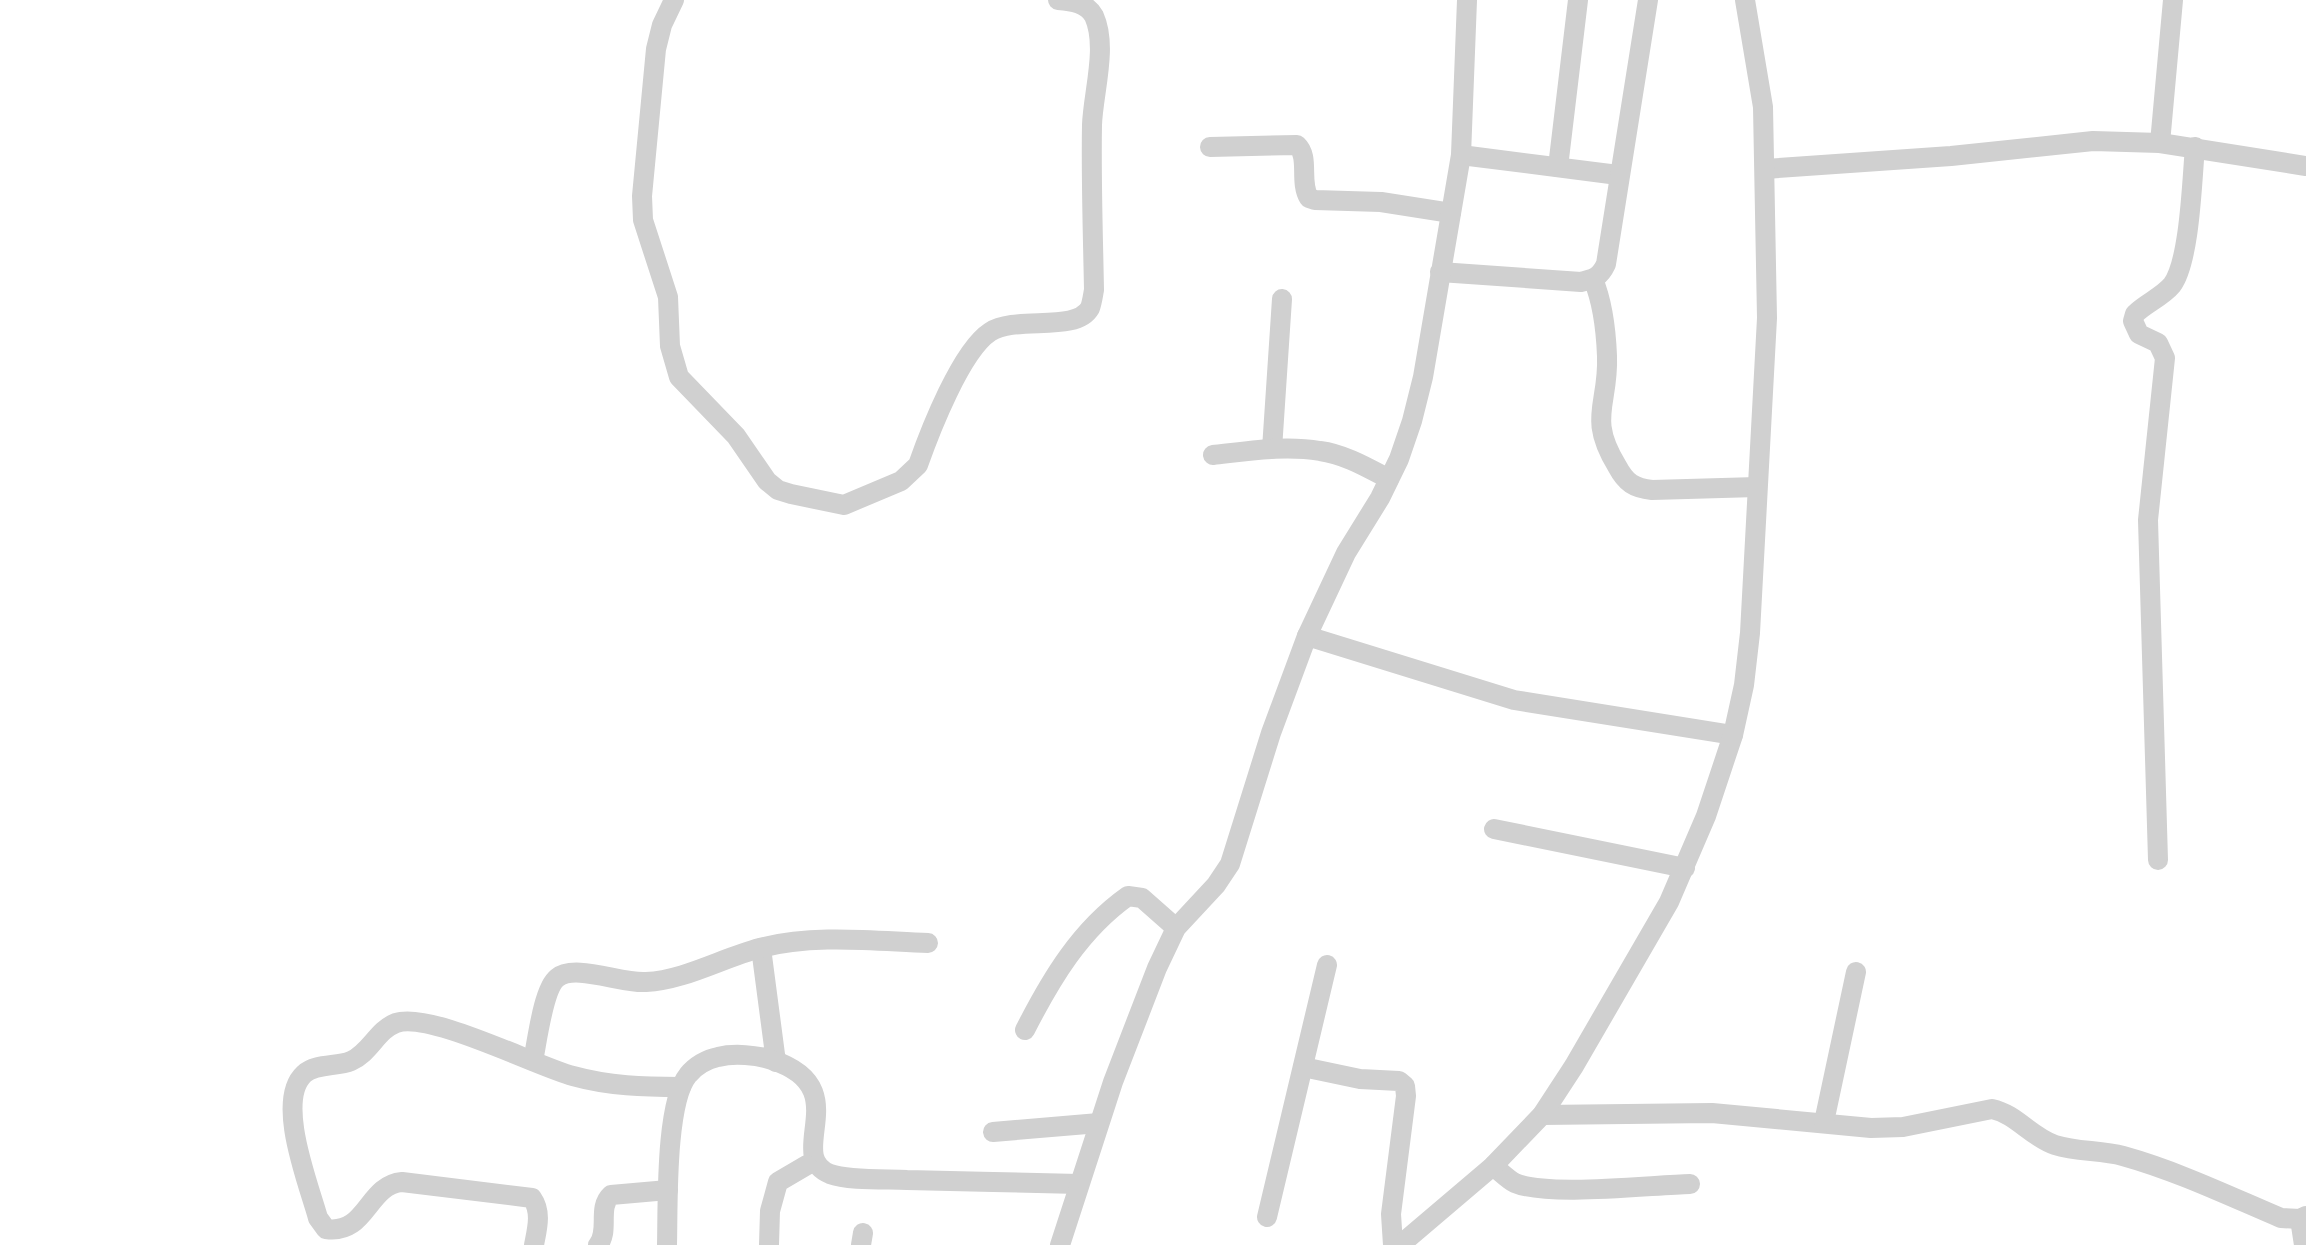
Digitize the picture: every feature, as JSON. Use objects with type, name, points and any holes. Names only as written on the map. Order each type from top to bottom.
[{"type":"street","points":[[674,0],[662,25],[656,49],[642,196],[643,220],[668,297],[674,365],[679,377],[736,436],[767,481],[778,490],[844,505],[901,482],[911,474],[918,465],[958,373],[977,344],[990,332],[1018,322],[1068,321],[1080,318],[1090,308],[1094,290],[1092,126],[1099,71],[1096,25],[1088,8],[1078,3],[1058,0]]},
{"type":"street","points":[[1060,1245],[1135,1021],[1176,928],[1216,885],[1230,864],[1271,733],[1307,636],[1346,553],[1389,478],[1412,421],[1423,376],[1461,154],[1467,0]]},
{"type":"street","points":[[1558,167],[1578,0]]},
{"type":"street","points":[[1440,272],[1581,282],[1593,279],[1602,273],[1606,264],[1618,175],[1648,0]]},
{"type":"street","points":[[1400,1245],[1494,1166],[1542,1115],[1644,950],[1685,868],[1706,816],[1733,735],[1744,685],[1750,633],[1767,318],[1766,169],[1763,106],[1745,0]]},
{"type":"street","points":[[2160,143],[2173,0]]},
{"type":"street","points":[[1766,169],[2093,141],[2160,143],[2195,147],[2306,166]]},
{"type":"street","points":[[1210,147],[1297,144],[1303,153],[1303,184],[1309,198],[1397,204],[1451,213]]},
{"type":"street","points":[[2158,860],[2148,520],[2165,358],[2158,343],[2139,334],[2133,321],[2135,314],[2171,286],[2179,274],[2184,254],[2195,147]]},
{"type":"street","points":[[1461,154],[1618,175]]},
{"type":"street","points":[[1593,279],[1600,296],[1607,356],[1599,423],[1602,439],[1627,482],[1638,488],[1652,490],[1758,487]]},
{"type":"street","points":[[1272,449],[1282,299]]},
{"type":"street","points":[[1213,455],[1272,449],[1322,451],[1350,460],[1389,478]]},
{"type":"street","points":[[1307,636],[1514,700],[1733,735]]},
{"type":"street","points":[[1494,829],[1685,868]]},
{"type":"street","points":[[1026,1030],[1064,960],[1077,944],[1123,900],[1136,895],[1142,898],[1176,928]]},
{"type":"street","points":[[533,1061],[549,990],[555,979],[564,974],[576,972],[625,981],[646,982],[671,978],[761,948],[796,942],[835,940],[928,943]]},
{"type":"street","points":[[761,948],[776,1062]]},
{"type":"street","points":[[1267,1216],[1327,965]]},
{"type":"street","points":[[1824,1122],[1856,972]]},
{"type":"street","points":[[534,1245],[538,1215],[532,1198],[402,1182],[389,1183],[380,1190],[363,1216],[355,1223],[334,1230],[326,1229],[318,1218],[294,1131],[292,1100],[295,1085],[305,1073],[320,1067],[351,1061],[396,1023],[412,1022],[487,1041],[571,1075],[608,1085],[681,1087]]},
{"type":"street","points":[[667,1245],[668,1190],[675,1113],[681,1087],[688,1075],[701,1063],[719,1056],[740,1056],[776,1062],[805,1077],[815,1092],[818,1108],[812,1143],[813,1157],[819,1168],[831,1175],[877,1179],[1079,1184]]},
{"type":"street","points":[[1303,1067],[1360,1079],[1392,1079],[1405,1086],[1406,1096],[1391,1214],[1393,1245]]},
{"type":"street","points":[[1542,1115],[1712,1113],[1871,1128],[1903,1127],[1992,1109],[2002,1111],[2034,1135],[2055,1145],[2095,1150],[2148,1163],[2281,1218],[2303,1218],[2304,1245]]},
{"type":"street","points":[[993,1132],[1099,1123]]},
{"type":"street","points":[[769,1245],[770,1211],[778,1182],[807,1165]]},
{"type":"street","points":[[1494,1166],[1513,1182],[1530,1188],[1689,1184]]},
{"type":"street","points":[[598,1245],[603,1235],[605,1205],[611,1195],[668,1190]]}]
